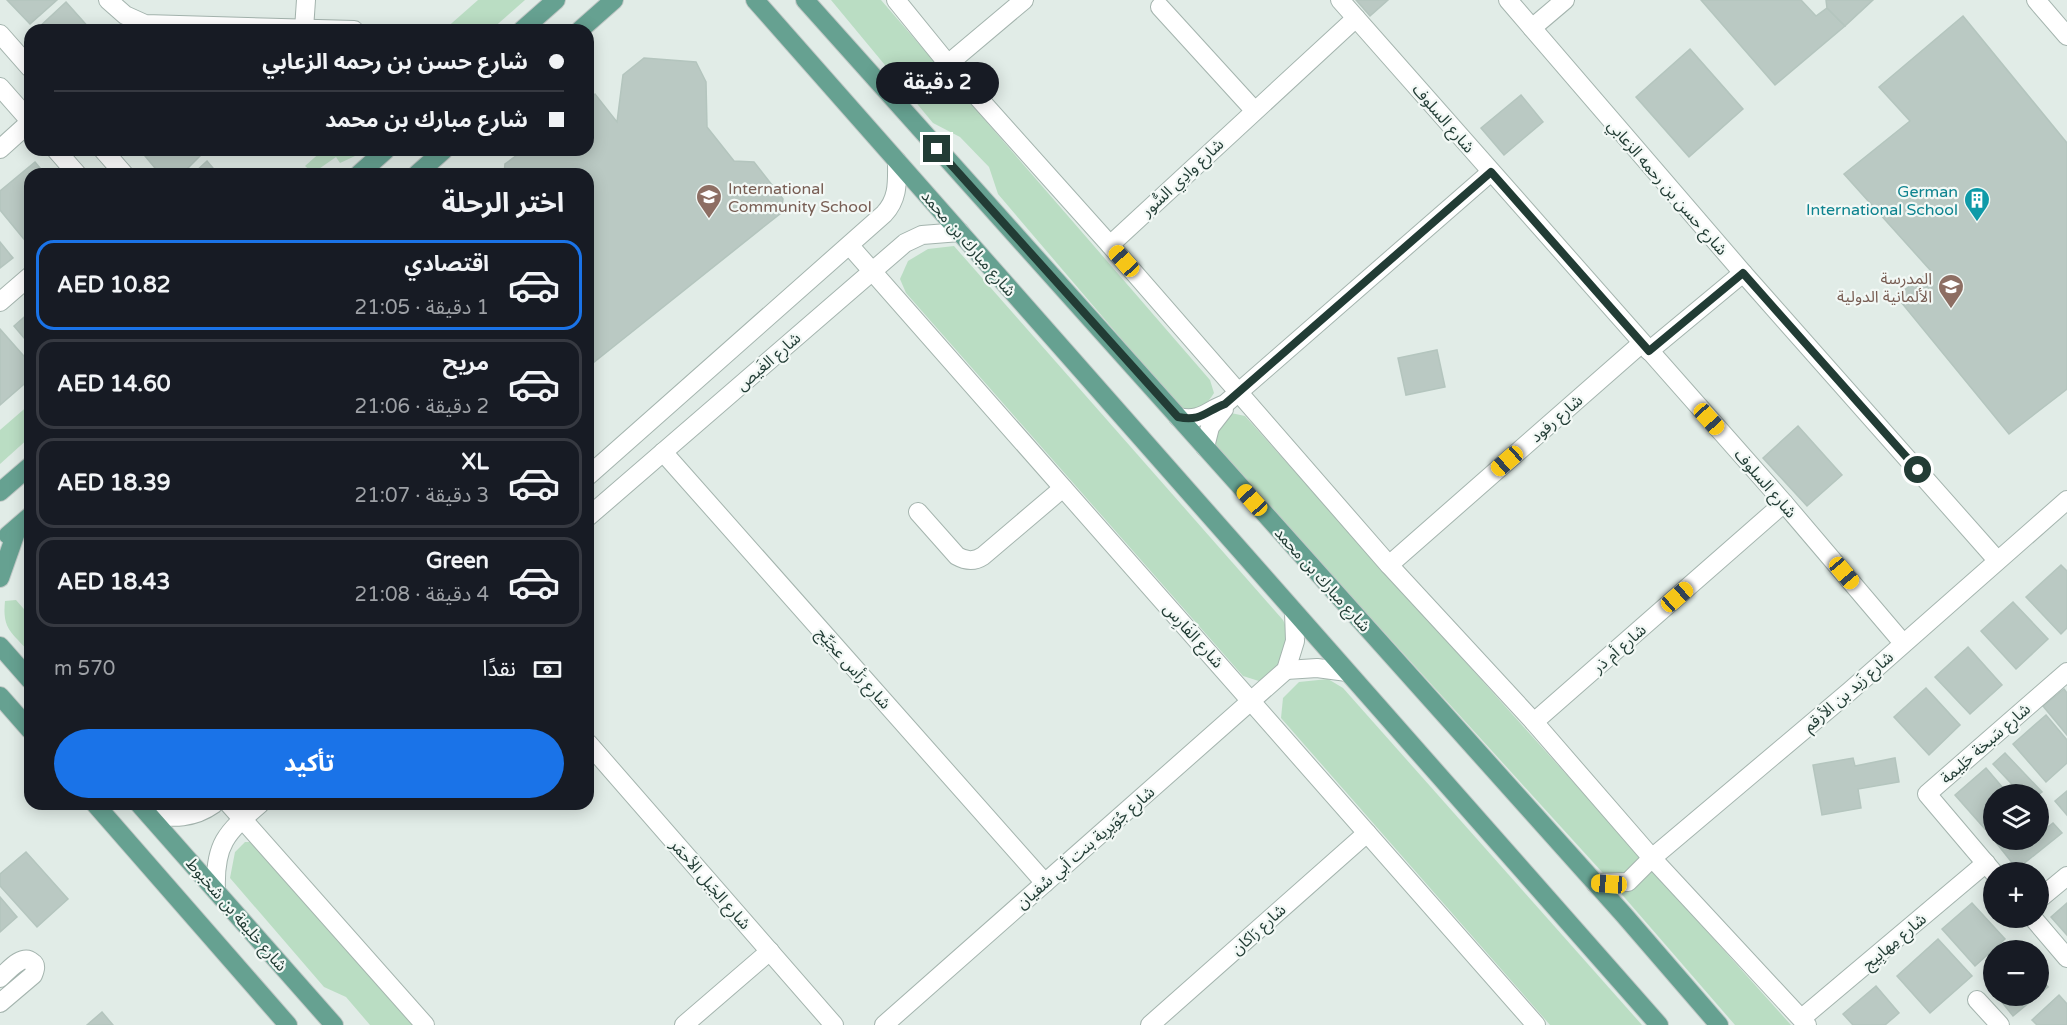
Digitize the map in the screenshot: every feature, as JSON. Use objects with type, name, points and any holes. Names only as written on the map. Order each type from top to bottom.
[{"type":"main road","points":[[529,24],[556,0]]},
{"type":"main road","points":[[587,24],[614,0]]},
{"type":"main road","name":"شارع مبارك بن محمد","points":[[755,0],[1659,1025]]},
{"type":"main road","name":"شارع مبارك بن محمد","points":[[805,0],[1624,915],[1719,1025]]},
{"type":"main road","points":[[817,0],[844,45]]},
{"type":"main road","points":[[366,168],[379,156]]},
{"type":"main road","points":[[424,168],[437,156]]},
{"type":"main road","points":[[0,492],[24,471]]},
{"type":"main road","points":[[0,542],[24,522]]},
{"type":"main road","points":[[0,578],[24,522]]},
{"type":"main road","points":[[0,636],[4,651],[24,673]]},
{"type":"main road","points":[[0,696],[24,723]]},
{"type":"main road","name":"شارع خليفة بن شخبوط","points":[[100,810],[288,1025]]},
{"type":"main road","name":"شارع خليفة بن شخبوط","points":[[144,810],[334,1025]]},
{"type":"street","points":[[108,0],[125,15],[146,24]]},
{"type":"street","points":[[304,24],[306,0]]},
{"type":"street","points":[[896,0],[948,64],[1110,245],[1389,565],[1534,722],[1652,858],[1804,1022]]},
{"type":"street","points":[[948,64],[1024,0]]},
{"type":"street","name":"شارع السلوف","points":[[1340,0],[1784,503],[1903,643]]},
{"type":"street","name":"شارع حسن بن رحمه الزعابي","points":[[1508,0],[1743,273],[1997,561]]},
{"type":"street","points":[[1532,28],[1565,0]]},
{"type":"street","points":[[2036,0],[2067,36]]},
{"type":"street","points":[[1160,7],[1254,110]]},
{"type":"street","name":"شارع وادِي السُّور","points":[[1110,245],[1356,18]]},
{"type":"street","points":[[0,34],[24,61]]},
{"type":"street","points":[[2,93],[24,116]]},
{"type":"street","points":[[0,149],[24,127]]},
{"type":"street","points":[[61,156],[72,168]]},
{"type":"street","points":[[108,156],[119,168]]},
{"type":"street","name":"شارع الغَيص","points":[[594,471],[884,214],[894,201],[897,161]]},
{"type":"street","points":[[1178,417],[1192,419],[1200,417],[1225,404],[1491,172]]},
{"type":"street","name":"شارع الغَيص","points":[[594,512],[905,243],[913,238],[932,233],[960,232]]},
{"type":"street","name":"شارع الفَارِس","points":[[850,246],[1536,1025]]},
{"type":"street","name":"شارع رفود","points":[[1389,565],[1646,347],[1743,273]]},
{"type":"street","points":[[0,302],[24,281]]},
{"type":"street","points":[[1205,447],[1210,427],[1223,411],[1225,404]]},
{"type":"street","name":"شارع رَأس عجَيِّج","points":[[663,452],[1045,883]]},
{"type":"street","points":[[918,512],[957,556],[972,561],[983,556],[1063,488]]},
{"type":"street","name":"شارع زَيد بن الأرقم","points":[[1628,882],[1652,858],[1850,691],[2067,500]]},
{"type":"street","name":"شارع أم ذر","points":[[1534,722],[1784,503]]},
{"type":"street","points":[[1294,612],[1295,641],[1286,670],[1317,668],[1347,672]]},
{"type":"street","name":"شارع جُوَيرِية بنت أبي سُفيان","points":[[885,1025],[1286,670]]},
{"type":"street","name":"شارع سَبخة حَلِيمة","points":[[1985,862],[1927,794],[2067,672]]},
{"type":"street","name":"شارع الجَبل الأحمَر","points":[[594,750],[834,1025]]},
{"type":"street","points":[[144,810],[171,818],[189,816],[206,810]]},
{"type":"street","points":[[234,810],[425,1025]]},
{"type":"street","points":[[216,891],[215,869],[218,852],[227,836],[253,810]]},
{"type":"street","name":"شارع رَاكان","points":[[1158,1022],[1367,833]]},
{"type":"street","name":"شارع مِهابِيج","points":[[1804,1022],[1983,874]]},
{"type":"street","points":[[2049,891],[2067,876]]},
{"type":"street","points":[[1595,883],[1628,882],[1624,915]]},
{"type":"street","points":[[2041,928],[2067,958]]},
{"type":"street","points":[[684,1025],[770,951]]},
{"type":"street","points":[[0,978],[20,961],[26,959],[35,964],[33,975],[0,1003]]},
{"type":"street","points":[[1977,1000],[2000,1025]]},
{"type":"green space","points":[[478,0],[525,0],[498,24],[451,24]]},
{"type":"green space","points":[[831,0],[881,0],[1210,380],[1214,393],[1205,405],[1193,410],[1182,410],[998,194],[989,167],[960,137],[933,123]]},
{"type":"green space","points":[[316,156],[355,156],[340,163],[336,157],[320,168],[305,166]]},
{"type":"green space","points":[[954,246],[1283,620],[1293,642],[1279,668],[1262,682],[1243,676],[906,293],[900,279],[908,261],[928,249]]},
{"type":"green space","points":[[24,409],[24,442],[0,464],[0,430]]},
{"type":"green space","points":[[1231,413],[1245,416],[1791,1025],[1735,1025],[1612,883],[1212,443],[1218,421]]},
{"type":"green space","points":[[16,600],[24,609],[24,647],[7,625],[4,611],[5,601]]},
{"type":"green space","points":[[1328,679],[1343,688],[1642,1025],[1550,1025],[1281,718],[1283,698],[1299,682]]},
{"type":"green space","points":[[245,842],[253,842],[418,1025],[370,1025],[346,997],[324,987],[230,878],[235,852]]},
{"type":"building","points":[[7,0],[57,0],[30,24]]},
{"type":"building","points":[[1356,0],[1388,0],[1370,16]]},
{"type":"building","points":[[1701,0],[1801,0],[1816,16],[1827,8],[1845,26],[1775,85]]},
{"type":"building","points":[[1826,0],[1873,0],[1845,26],[1827,8]]},
{"type":"building","points":[[66,2],[86,24],[42,24]]},
{"type":"building","name":"German International School","points":[[1963,16],[2067,143],[2067,389],[2009,434],[1896,296],[1931,271],[1844,174],[1910,121],[1879,87]]},
{"type":"building","points":[[1690,49],[1743,109],[1689,157],[1636,97]]},
{"type":"building","points":[[644,58],[696,62],[706,82],[707,127],[734,161],[754,162],[783,199],[781,213],[594,362],[594,168],[505,168],[505,164],[516,156],[594,156],[594,95],[617,122],[623,75]]},
{"type":"building","points":[[1521,95],[1543,122],[1504,155],[1481,128]]},
{"type":"building","points":[[145,156],[200,156],[188,168],[155,168]]},
{"type":"building","points":[[207,161],[213,168],[199,168]]},
{"type":"building","points":[[35,162],[40,168],[28,168]]},
{"type":"building","points":[[24,171],[24,239],[0,210],[0,191]]},
{"type":"building","points":[[0,242],[13,258],[0,268]]},
{"type":"building","points":[[24,317],[24,338],[14,326]]},
{"type":"building","points":[[0,329],[24,356],[24,384],[0,405]]},
{"type":"building","points":[[1437,350],[1445,387],[1406,395],[1398,358]]},
{"type":"building","points":[[1798,426],[1842,475],[1807,506],[1763,458]]},
{"type":"building","points":[[2061,565],[2067,571],[2067,628],[2061,634],[2026,597]]},
{"type":"building","points":[[2013,602],[2048,639],[2016,669],[1981,631]]},
{"type":"building","points":[[1968,647],[2002,685],[1970,714],[1935,677]]},
{"type":"building","points":[[1926,688],[1960,725],[1929,755],[1894,717]]},
{"type":"building","points":[[2064,689],[2067,693],[2067,735],[2043,706]]},
{"type":"building","points":[[2046,715],[2067,740],[2067,763],[2046,782],[2013,744]]},
{"type":"building","points":[[2005,753],[2034,784],[2012,784],[1993,764]]},
{"type":"building","points":[[1853,758],[1855,766],[1895,758],[1899,782],[1858,789],[1861,808],[1822,815],[1813,765]]},
{"type":"building","points":[[1986,768],[2000,784],[1983,784],[1983,827],[1955,795]]},
{"type":"building","points":[[2067,791],[2067,815],[2055,801]]},
{"type":"building","points":[[2053,823],[2062,833],[2049,843],[2049,826]]},
{"type":"building","points":[[2002,850],[2041,850],[2026,862],[2011,862]]},
{"type":"building","points":[[26,852],[68,899],[37,927],[0,886],[0,874]]},
{"type":"building","points":[[0,897],[17,917],[0,932]]},
{"type":"building","points":[[1972,903],[1983,915],[1983,928],[1995,928],[2005,939],[1983,940],[1983,959],[1975,966],[1942,929]]},
{"type":"building","points":[[2067,903],[2067,935],[2051,917]]},
{"type":"building","points":[[1938,939],[1972,976],[1930,1013],[1897,976]]},
{"type":"building","points":[[1876,986],[1899,1013],[1885,1025],[1853,1025],[1843,1014]]},
{"type":"building","points":[[2059,995],[2067,1004],[2067,1025],[2037,1025],[2032,1020]]},
{"type":"building","points":[[2005,1006],[2025,1006],[2013,1016]]},
{"type":"building","points":[[102,1012],[113,1025],[87,1025]]},
{"type":"place","name":"International Community School","points":[[709,220]]},
{"type":"place","name":"German International School","points":[[1977,223]]},
{"type":"place","name":"المدرسة الألمانية الدولية","points":[[1951,310]]},
{"type":"route","points":[[937,149],[1178,417],[1192,419],[1200,417],[1225,404],[1491,172],[1649,351],[1743,273],[1918,470]]}]
